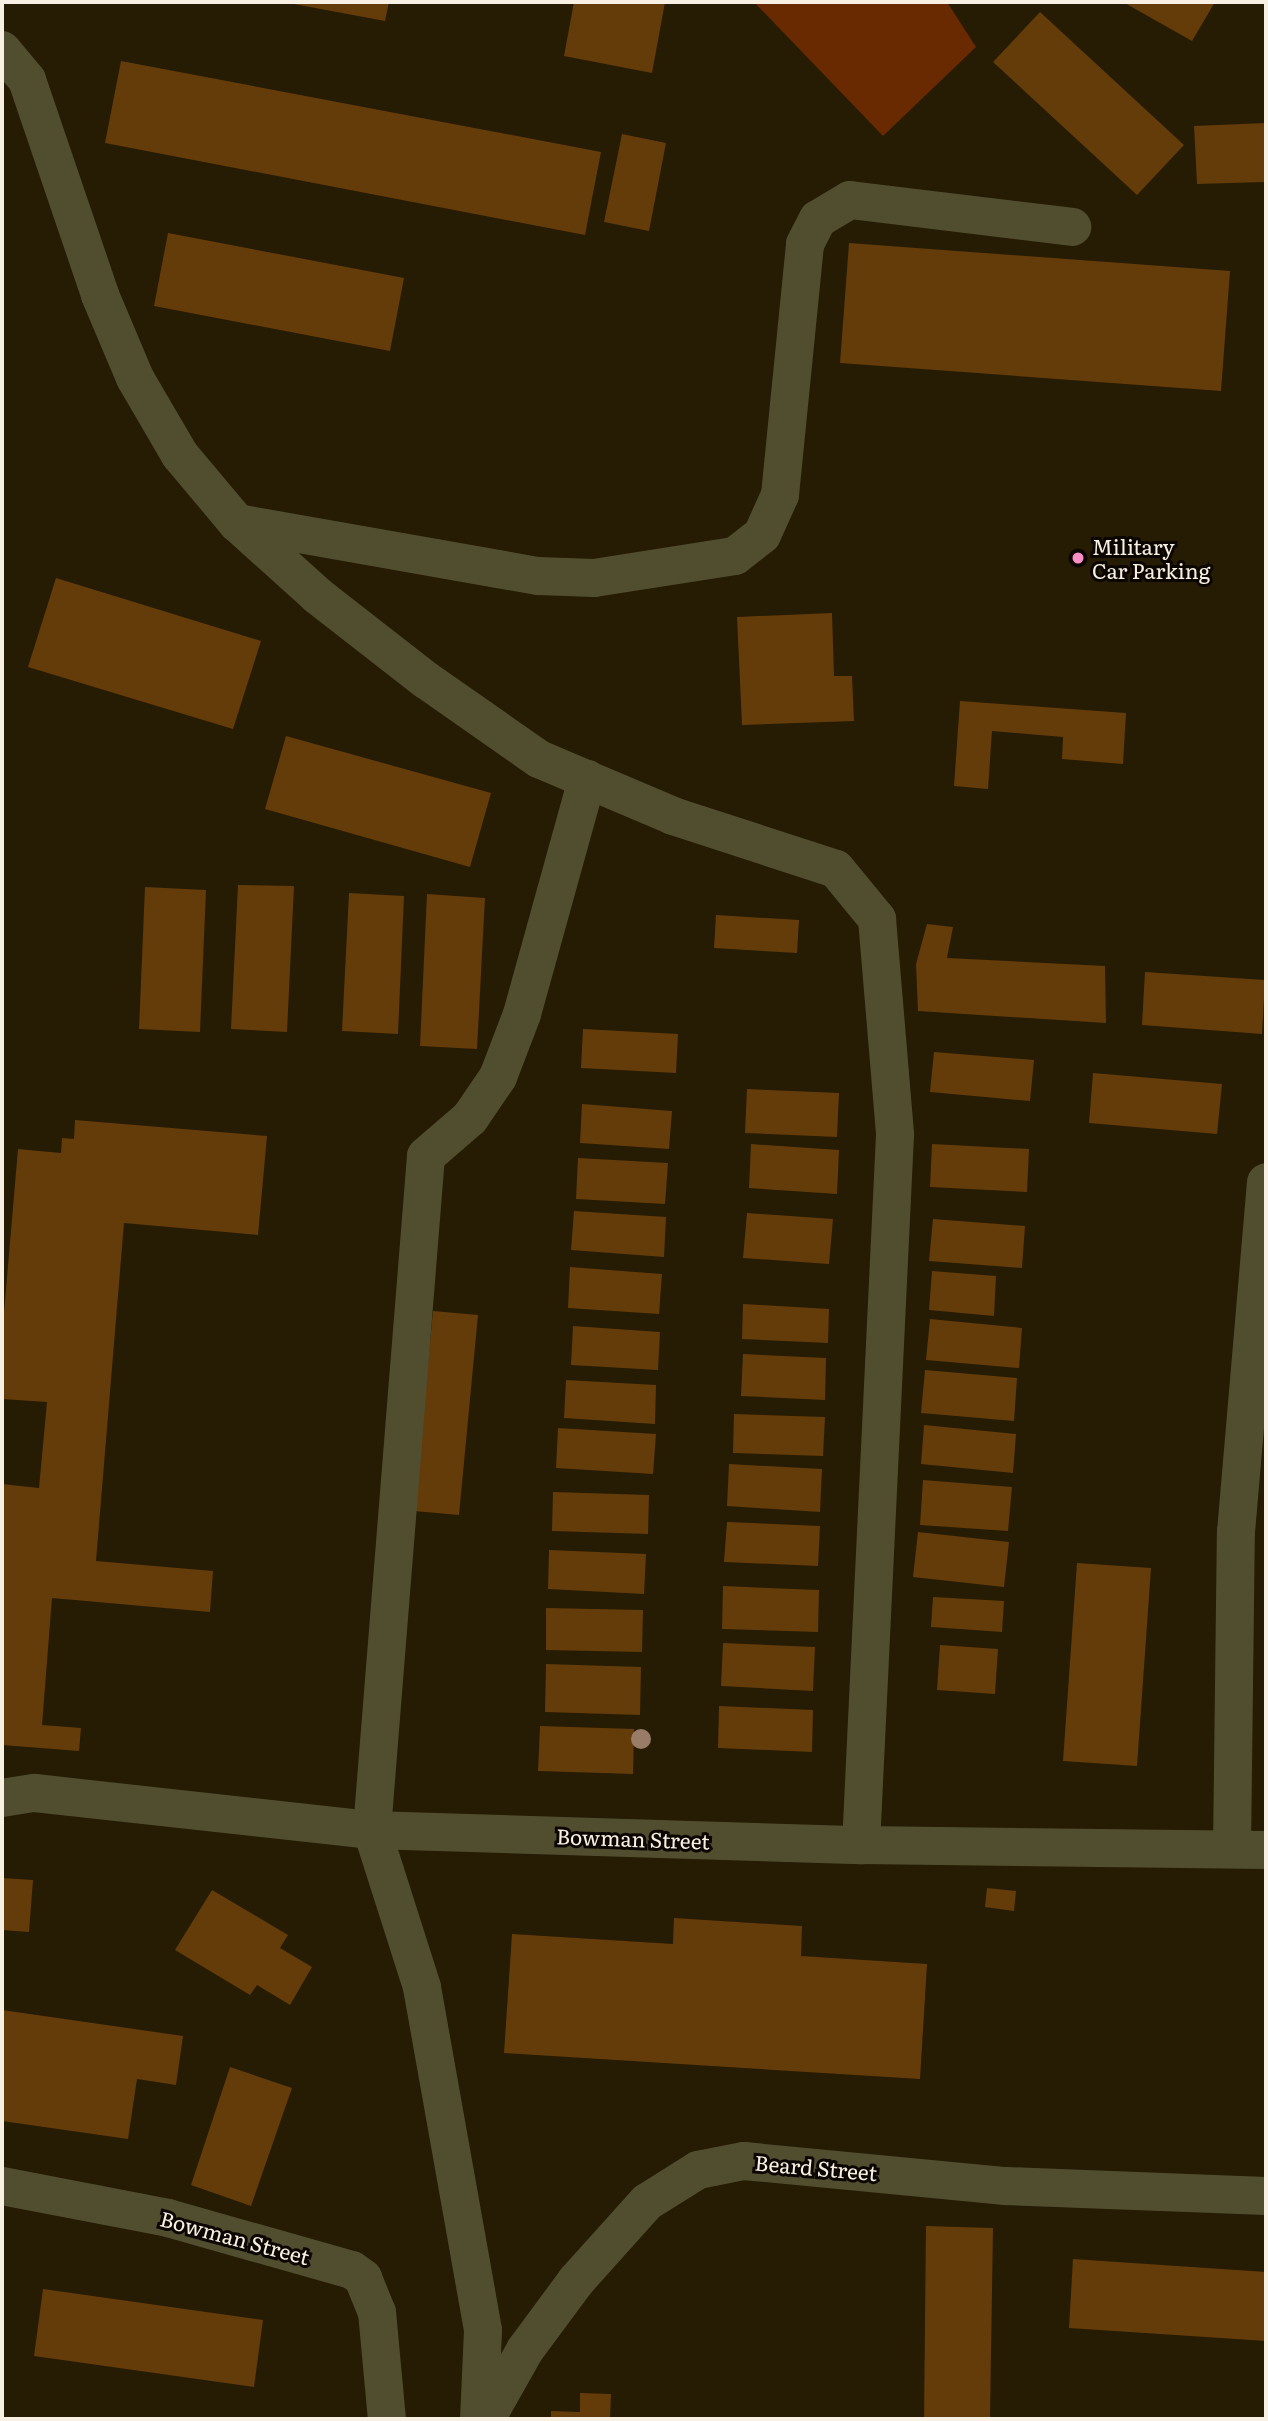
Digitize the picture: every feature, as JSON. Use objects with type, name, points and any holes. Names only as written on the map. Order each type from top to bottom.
[{"type":"lane","points":[[2,50],[27,80],[100,295],[135,378],[180,455],[237,523],[318,596],[426,680],[539,759],[673,816],[836,869],[877,919],[895,1135],[861,1845]]},
{"type":"lane","points":[[237,523],[538,576],[594,578],[735,556],[762,535],[780,495],[805,244],[818,219],[850,200],[1072,227]]},
{"type":"lane","points":[[479,2419],[483,2330],[422,1987],[372,1830],[426,1156],[470,1118],[498,1077],[522,1014],[587,779]]},
{"type":"lane","points":[[1249,1849],[1251,1612],[1236,1532],[1244,1413],[1266,1182]]},
{"type":"lane","name":"Bowman Street","points":[[2,1798],[35,1793],[372,1830],[861,1845],[1249,1849]]},
{"type":"lane","name":"Beard Street","points":[[486,2419],[525,2350],[576,2281],[647,2202],[698,2170],[744,2161],[1006,2186],[1266,2196]]},
{"type":"lane","name":"Bowman Street","points":[[2,2186],[168,2218],[352,2270],[363,2277],[377,2312],[387,2419]]},
{"type":"shaded area","points":[[754,2],[947,2],[976,47],[883,136]]},
{"type":"building","points":[[283,2],[389,2],[385,21]]},
{"type":"building","points":[[574,2],[665,2],[652,73],[564,56]]},
{"type":"building","points":[[1123,2],[1215,2],[1192,41]]},
{"type":"building","points":[[1040,12],[1184,145],[1137,195],[993,62]]},
{"type":"building","points":[[121,61],[601,152],[585,235],[105,143]]},
{"type":"building","points":[[1266,123],[1266,182],[1197,184],[1194,126]]},
{"type":"building","points":[[622,134],[666,143],[649,231],[604,222]]},
{"type":"building","points":[[168,233],[404,278],[390,351],[154,306]]},
{"type":"building","points":[[849,243],[1230,271],[1221,391],[840,363]]},
{"type":"building","points":[[56,578],[261,641],[233,729],[28,667]]},
{"type":"building","points":[[832,613],[834,676],[852,676],[854,721],[742,725],[737,617]]},
{"type":"building","points":[[960,701],[1126,713],[1123,764],[1062,759],[1063,737],[992,731],[988,789],[954,786]]},
{"type":"building","points":[[286,736],[491,793],[470,867],[265,809]]},
{"type":"building","points":[[238,885],[294,886],[287,1032],[231,1029]]},
{"type":"building","points":[[145,887],[206,890],[200,1032],[139,1029]]},
{"type":"building","points":[[349,893],[404,896],[398,1034],[342,1031]]},
{"type":"building","points":[[427,894],[485,898],[477,1049],[420,1046]]},
{"type":"building","points":[[716,915],[799,920],[797,953],[714,948]]},
{"type":"building","points":[[927,924],[953,927],[947,958],[1105,966],[1106,1023],[918,1011],[916,964]]},
{"type":"building","points":[[1145,972],[1265,980],[1262,1034],[1142,1025]]},
{"type":"building","points":[[583,1029],[678,1034],[676,1073],[581,1068]]},
{"type":"building","points":[[934,1052],[1034,1060],[1030,1101],[930,1092]]},
{"type":"building","points":[[1093,1073],[1222,1084],[1217,1134],[1089,1123]]},
{"type":"building","points":[[747,1089],[839,1093],[837,1137],[745,1133]]},
{"type":"building","points":[[582,1104],[672,1111],[669,1149],[580,1143]]},
{"type":"building","points":[[75,1120],[267,1136],[258,1235],[124,1223],[96,1561],[213,1571],[210,1612],[52,1598],[42,1725],[81,1728],[79,1751],[2,1745],[2,1484],[39,1488],[47,1402],[2,1399],[2,1336],[18,1149],[61,1153],[62,1138],[74,1139]]},
{"type":"building","points":[[751,1144],[839,1150],[837,1194],[749,1188]]},
{"type":"building","points":[[932,1144],[1029,1149],[1027,1192],[930,1187]]},
{"type":"building","points":[[578,1158],[668,1163],[665,1204],[576,1199]]},
{"type":"building","points":[[574,1211],[666,1217],[664,1257],[571,1250]]},
{"type":"building","points":[[747,1213],[833,1219],[829,1264],[743,1258]]},
{"type":"building","points":[[933,1219],[1025,1226],[1022,1268],[929,1261]]},
{"type":"building","points":[[570,1267],[662,1274],[659,1314],[568,1308]]},
{"type":"building","points":[[932,1271],[996,1276],[994,1316],[929,1310]]},
{"type":"building","points":[[743,1304],[829,1309],[828,1343],[742,1339]]},
{"type":"building","points":[[433,1311],[478,1315],[459,1515],[414,1511]]},
{"type":"building","points":[[930,1319],[1022,1328],[1019,1368],[926,1360]]},
{"type":"building","points":[[573,1326],[660,1332],[658,1370],[571,1365]]},
{"type":"building","points":[[743,1354],[826,1358],[825,1400],[741,1396]]},
{"type":"building","points":[[925,1370],[1017,1378],[1014,1421],[921,1413]]},
{"type":"building","points":[[566,1380],[656,1385],[655,1424],[564,1418]]},
{"type":"building","points":[[734,1414],[825,1417],[823,1456],[733,1453]]},
{"type":"building","points":[[924,1425],[1016,1434],[1013,1473],[921,1464]]},
{"type":"building","points":[[558,1428],[656,1434],[653,1474],[556,1468]]},
{"type":"building","points":[[729,1464],[822,1469],[820,1512],[727,1506]]},
{"type":"building","points":[[923,1480],[1012,1487],[1008,1531],[920,1525]]},
{"type":"building","points":[[553,1492],[649,1495],[648,1534],[552,1531]]},
{"type":"building","points":[[727,1522],[820,1526],[818,1566],[724,1562]]},
{"type":"building","points":[[918,1532],[1009,1542],[1004,1587],[913,1577]]},
{"type":"building","points":[[549,1550],[646,1554],[644,1594],[548,1589]]},
{"type":"building","points":[[1077,1563],[1151,1568],[1137,1766],[1063,1761]]},
{"type":"building","points":[[723,1586],[819,1590],[818,1632],[722,1629]]},
{"type":"building","points":[[933,1597],[1004,1601],[1002,1632],[931,1627]]},
{"type":"building","points":[[546,1608],[643,1610],[642,1652],[546,1650]]},
{"type":"building","points":[[723,1643],[815,1647],[813,1691],[721,1686]]},
{"type":"building","points":[[940,1645],[998,1649],[995,1694],[937,1690]]},
{"type":"building","points":[[546,1664],[641,1667],[640,1715],[545,1712]]},
{"type":"building","points":[[719,1706],[813,1710],[812,1752],[718,1748]]},
{"type":"building","points":[[540,1726],[634,1729],[633,1774],[538,1771]]},
{"type":"building","points":[[2,1878],[33,1880],[29,1932],[2,1930]]},
{"type":"building","points":[[987,1888],[1016,1891],[1014,1911],[985,1907]]},
{"type":"building","points":[[212,1890],[288,1935],[280,1948],[312,1967],[290,2005],[257,1985],[250,1995],[175,1950]]},
{"type":"building","points":[[674,1918],[802,1926],[801,1956],[927,1964],[920,2079],[504,2053],[512,1934],[673,1944]]},
{"type":"building","points":[[2,2010],[183,2036],[176,2085],[137,2079],[128,2139],[2,2121]]},
{"type":"building","points":[[230,2067],[292,2088],[251,2206],[191,2185]]},
{"type":"building","points":[[926,2226],[993,2228],[990,2419],[924,2419]]},
{"type":"building","points":[[1073,2259],[1266,2272],[1266,2341],[1069,2328]]},
{"type":"building","points":[[43,2289],[263,2320],[254,2387],[34,2356]]},
{"type":"building","points":[[580,2393],[611,2394],[610,2419],[551,2419],[551,2411],[580,2412]]},
{"type":"place","name":"Military Car Parking","points":[[1078,558]]}]
